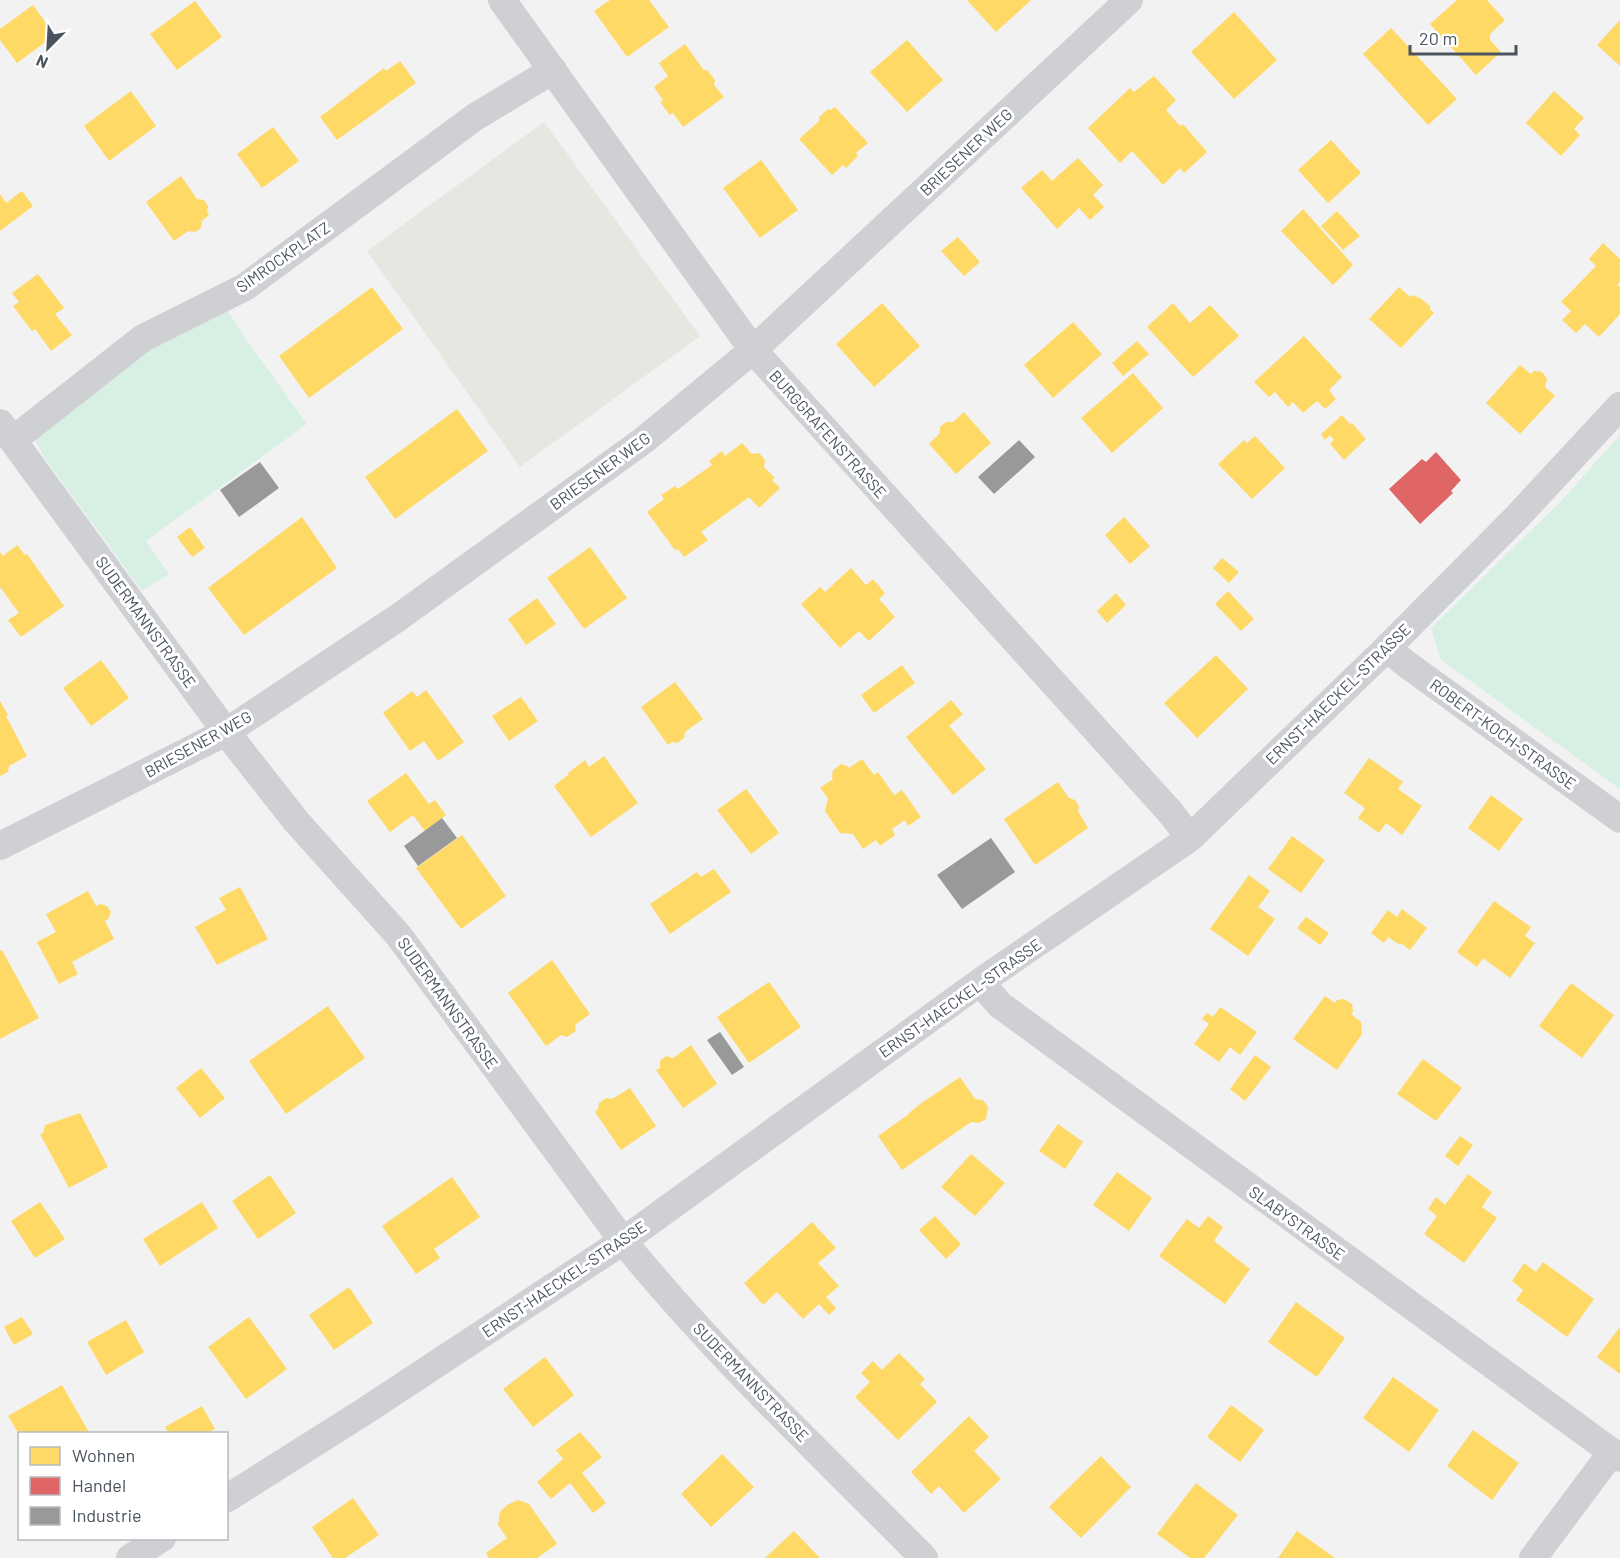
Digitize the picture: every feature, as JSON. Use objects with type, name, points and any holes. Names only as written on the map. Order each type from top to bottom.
[{"type":"street","name":"BURGGRAFENSTRASSE","points":[[502,0],[753,350],[1170,812],[1190,838]]},
{"type":"street","name":"BRIESENER WEG","points":[[0,846],[226,732],[399,617],[644,440],[753,350],[1129,0]]},
{"type":"street","name":"SIMROCKPLATZ","points":[[6,432],[143,338],[245,287],[475,117],[552,70]]},
{"type":"street","name":"ERNST-HAECKEL-STRASSE","points":[[228,1498],[365,1411],[623,1241],[980,982],[1190,838],[1387,648],[1517,517],[1620,406]]},
{"type":"street","name":"SUDERMANNSTRASSE","points":[[6,432],[226,732],[296,821],[399,936],[623,1241],[654,1279],[743,1376],[924,1558]]},
{"type":"street","name":"ROBERT-KOCH-STRASSE","points":[[1387,648],[1620,819]]},
{"type":"street","name":"SLABYSTRASSE","points":[[980,982],[1009,1012],[1616,1455]]},
{"type":"street","points":[[1533,1558],[1616,1455]]},
{"type":"street","points":[[130,1558],[160,1540]]},
{"type":"shaded area","points":[[544,122],[700,336],[520,467],[367,251]]},
{"type":"green space","points":[[226,308],[307,424],[146,541],[169,574],[142,591],[46,460],[36,442],[40,432],[158,345]]},
{"type":"green space","points":[[1620,435],[1620,789],[1440,659],[1431,628],[1560,502]]},
{"type":"building: Wohnen","points":[[610,0],[649,0],[669,27],[627,57],[594,11]]},
{"type":"building: Wohnen","points":[[967,0],[1031,0],[996,32]]},
{"type":"building: Wohnen","points":[[1457,0],[1487,0],[1505,20],[1490,34],[1490,40],[1501,52],[1476,75],[1430,24]]},
{"type":"building: Wohnen","points":[[195,1],[222,37],[177,70],[150,34]]},
{"type":"building: Wohnen","points":[[33,5],[55,35],[17,63],[0,40],[0,29]]},
{"type":"building: Wohnen","points":[[1234,12],[1277,60],[1234,99],[1191,52]]},
{"type":"building: Wohnen","points":[[1620,20],[1620,66],[1597,45]]},
{"type":"building: Wohnen","points":[[1391,28],[1457,99],[1428,125],[1363,54]]},
{"type":"building: Wohnen","points":[[907,40],[943,80],[907,112],[870,72]]},
{"type":"building: Wohnen","points":[[685,44],[703,69],[708,71],[715,80],[714,85],[724,97],[683,127],[673,113],[670,115],[660,102],[663,100],[654,87],[668,76],[659,63]]},
{"type":"building: Wohnen","points":[[400,61],[416,83],[337,140],[320,117],[384,68],[386,71]]},
{"type":"building: Wohnen","points":[[1154,76],[1176,100],[1166,110],[1180,126],[1183,124],[1207,152],[1184,173],[1180,168],[1163,185],[1132,151],[1120,163],[1088,128],[1130,88],[1134,92]]},
{"type":"building: Wohnen","points":[[131,91],[156,126],[109,161],[84,126]]},
{"type":"building: Wohnen","points":[[1554,91],[1584,118],[1574,129],[1580,135],[1561,156],[1526,123]]},
{"type":"building: Wohnen","points":[[835,107],[868,143],[856,153],[858,156],[846,168],[843,165],[832,175],[799,139],[819,121],[819,117],[828,109]]},
{"type":"building: Wohnen","points":[[273,127],[299,161],[262,188],[237,154]]},
{"type":"building: Wohnen","points":[[1331,140],[1361,173],[1328,203],[1298,170]]},
{"type":"building: Wohnen","points":[[1078,158],[1103,185],[1093,195],[1104,207],[1090,220],[1079,208],[1057,229],[1021,188],[1042,170],[1052,181]]},
{"type":"building: Wohnen","points":[[761,160],[798,210],[760,238],[723,188]]},
{"type":"building: Wohnen","points":[[181,176],[197,199],[204,200],[208,206],[209,215],[202,221],[201,228],[195,232],[188,231],[174,241],[146,202]]},
{"type":"building: Wohnen","points":[[22,191],[33,206],[0,231],[0,194],[6,203]]},
{"type":"building: Wohnen","points":[[1303,209],[1353,265],[1333,285],[1281,231]]},
{"type":"building: Wohnen","points":[[1337,211],[1360,236],[1343,250],[1321,226]]},
{"type":"building: Wohnen","points":[[958,237],[980,262],[964,276],[941,251]]},
{"type":"building: Wohnen","points":[[1603,243],[1620,259],[1620,282],[1617,285],[1620,287],[1620,314],[1599,337],[1585,324],[1576,333],[1562,320],[1571,311],[1561,302],[1596,266],[1589,259]]},
{"type":"building: Wohnen","points":[[38,274],[64,308],[55,314],[72,335],[51,351],[35,329],[32,331],[13,306],[19,302],[12,293]]},
{"type":"building: Wohnen","points":[[372,287],[403,329],[309,398],[279,356]]},
{"type":"building: Wohnen","points":[[1399,287],[1410,297],[1413,295],[1420,298],[1430,306],[1434,313],[1401,348],[1369,319]]},
{"type":"building: Wohnen","points":[[882,303],[920,346],[874,387],[836,344]]},
{"type":"building: Wohnen","points":[[1173,303],[1190,323],[1210,305],[1239,336],[1193,377],[1147,327]]},
{"type":"building: Wohnen","points":[[1073,322],[1102,354],[1053,398],[1024,365]]},
{"type":"building: Wohnen","points":[[1304,336],[1342,377],[1329,390],[1336,399],[1325,409],[1317,401],[1303,413],[1293,402],[1288,407],[1275,392],[1269,397],[1254,382]]},
{"type":"building: Wohnen","points":[[1137,341],[1149,354],[1123,376],[1112,363]]},
{"type":"building: Wohnen","points":[[1520,365],[1531,374],[1534,371],[1542,372],[1547,379],[1545,387],[1555,396],[1520,434],[1486,403]]},
{"type":"building: Wohnen","points":[[1133,373],[1163,408],[1112,453],[1081,418]]},
{"type":"building: Wohnen","points":[[457,409],[488,451],[395,519],[365,477]]},
{"type":"building: Wohnen","points":[[964,412],[991,443],[956,474],[929,444],[940,433],[940,427],[946,422],[953,422]]},
{"type":"building: Wohnen","points":[[1342,415],[1366,439],[1344,460],[1330,444],[1334,440],[1330,435],[1325,440],[1321,434]]},
{"type":"building: Wohnen","points":[[1255,436],[1285,468],[1252,499],[1218,464],[1244,440],[1247,443]]},
{"type":"building: Wohnen","points":[[742,443],[752,454],[759,453],[765,460],[764,467],[775,478],[772,480],[780,488],[759,508],[749,497],[701,532],[708,540],[684,557],[678,549],[675,550],[647,512],[664,499],[661,495],[675,486],[678,489],[712,465],[709,461],[722,451],[725,456]]},
{"type":"building: Wohnen","points":[[302,517],[337,568],[244,635],[208,588]]},
{"type":"building: Wohnen","points":[[1124,517],[1150,546],[1130,564],[1105,535]]},
{"type":"building: Wohnen","points":[[190,527],[205,548],[192,557],[177,537]]},
{"type":"building: Wohnen","points":[[17,545],[25,555],[27,554],[64,606],[21,637],[8,620],[19,613],[0,587],[0,552],[3,556]]},
{"type":"building: Wohnen","points":[[590,547],[627,598],[584,629],[547,578]]},
{"type":"building: Wohnen","points":[[1222,558],[1239,572],[1229,583],[1213,568]]},
{"type":"building: Wohnen","points":[[851,568],[866,585],[873,579],[885,593],[879,599],[895,617],[869,641],[859,631],[840,648],[801,604],[820,587],[825,592]]},
{"type":"building: Wohnen","points":[[1228,591],[1254,619],[1241,631],[1215,604]]},
{"type":"building: Wohnen","points":[[1116,593],[1126,605],[1107,623],[1097,611]]},
{"type":"building: Wohnen","points":[[537,598],[556,624],[526,645],[508,619]]},
{"type":"building: Wohnen","points":[[1216,655],[1248,689],[1197,738],[1164,703]]},
{"type":"building: Wohnen","points":[[101,660],[129,698],[91,726],[63,688]]},
{"type":"building: Wohnen","points":[[902,665],[915,683],[874,713],[861,695]]},
{"type":"building: Wohnen","points":[[675,682],[703,719],[685,732],[684,738],[668,745],[641,707]]},
{"type":"building: Wohnen","points":[[426,690],[464,742],[438,761],[424,741],[410,751],[383,713],[412,691],[417,697]]},
{"type":"building: Wohnen","points":[[521,697],[538,721],[509,741],[492,716]]},
{"type":"building: Wohnen","points":[[951,700],[963,714],[949,726],[986,769],[953,795],[906,737]]},
{"type":"building: Wohnen","points":[[0,701],[27,756],[9,766],[8,772],[0,776]]},
{"type":"building: Wohnen","points":[[604,756],[638,803],[591,837],[554,786],[585,760],[589,767]]},
{"type":"building: Wohnen","points":[[1369,758],[1403,782],[1398,789],[1422,806],[1402,835],[1386,823],[1379,833],[1358,818],[1365,808],[1344,793]]},
{"type":"building: Wohnen","points":[[862,759],[874,775],[878,772],[894,795],[902,790],[921,817],[908,826],[905,820],[892,829],[895,835],[880,846],[876,840],[863,849],[853,834],[840,833],[825,811],[828,798],[820,788],[833,779],[833,770],[841,764],[849,768]]},
{"type":"building: Wohnen","points":[[406,773],[429,804],[435,800],[446,815],[425,831],[413,815],[390,832],[367,801]]},
{"type":"building: Wohnen","points":[[1058,782],[1069,798],[1075,800],[1079,806],[1078,811],[1088,828],[1035,865],[1004,819]]},
{"type":"building: Wohnen","points":[[746,789],[779,833],[751,854],[717,810]]},
{"type":"building: Wohnen","points":[[1491,795],[1523,819],[1499,851],[1468,828]]},
{"type":"building: Wohnen","points":[[462,835],[506,896],[461,929],[416,868]]},
{"type":"building: Wohnen","points":[[1292,836],[1325,860],[1301,893],[1268,869]]},
{"type":"building: Wohnen","points":[[714,869],[731,892],[670,934],[650,904],[697,872],[701,877]]},
{"type":"building: Wohnen","points":[[1249,875],[1270,891],[1258,907],[1275,919],[1248,956],[1210,929]]},
{"type":"building: Wohnen","points":[[240,887],[268,939],[217,965],[195,927],[226,910],[219,898]]},
{"type":"building: Wohnen","points":[[88,891],[96,906],[100,904],[107,906],[111,912],[105,921],[114,939],[72,962],[78,974],[59,984],[37,942],[56,932],[46,914]]},
{"type":"building: Wohnen","points":[[1494,901],[1531,927],[1525,936],[1535,943],[1510,978],[1483,958],[1477,967],[1457,952]]},
{"type":"building: Wohnen","points":[[1402,909],[1427,928],[1410,950],[1388,937],[1384,943],[1371,933],[1388,910],[1397,917]]},
{"type":"building: Wohnen","points":[[1306,917],[1329,933],[1320,945],[1297,928]]},
{"type":"building: Wohnen","points":[[2,950],[39,1018],[0,1039],[0,951]]},
{"type":"building: Wohnen","points":[[552,960],[590,1014],[575,1025],[576,1031],[567,1037],[561,1035],[546,1046],[508,993]]},
{"type":"building: Wohnen","points":[[769,982],[801,1027],[749,1063],[717,1017]]},
{"type":"building: Wohnen","points":[[1571,983],[1614,1015],[1582,1058],[1539,1026]]},
{"type":"building: Wohnen","points":[[1325,996],[1335,1003],[1337,1000],[1344,999],[1352,1004],[1351,1014],[1361,1022],[1362,1034],[1337,1070],[1293,1039]]},
{"type":"building: Wohnen","points":[[328,1006],[365,1058],[286,1114],[249,1061]]},
{"type":"building: Wohnen","points":[[1220,1007],[1257,1032],[1240,1055],[1230,1047],[1219,1062],[1194,1044],[1209,1024],[1202,1019],[1207,1013],[1213,1017]]},
{"type":"building: Wohnen","points":[[691,1045],[717,1084],[683,1108],[656,1070],[660,1068],[660,1061],[666,1056],[673,1058]]},
{"type":"building: Wohnen","points":[[1255,1055],[1271,1067],[1245,1101],[1230,1089]]},
{"type":"building: Wohnen","points":[[1423,1059],[1462,1088],[1436,1121],[1397,1094]]},
{"type":"building: Wohnen","points":[[201,1068],[225,1098],[200,1118],[176,1088]]},
{"type":"building: Wohnen","points":[[960,1077],[975,1099],[983,1100],[988,1107],[986,1119],[979,1123],[971,1122],[902,1170],[878,1136]]},
{"type":"building: Wohnen","points":[[630,1088],[656,1126],[621,1150],[595,1112],[599,1103],[606,1098],[612,1099]]},
{"type":"building: Wohnen","points":[[80,1113],[108,1167],[69,1188],[40,1134],[43,1133],[45,1125]]},
{"type":"building: Wohnen","points":[[1058,1124],[1083,1142],[1065,1169],[1039,1151]]},
{"type":"building: Wohnen","points":[[1460,1136],[1473,1145],[1458,1166],[1445,1156]]},
{"type":"building: Wohnen","points":[[971,1154],[1005,1183],[975,1216],[941,1187]]},
{"type":"building: Wohnen","points":[[1117,1172],[1152,1198],[1129,1231],[1093,1205]]},
{"type":"building: Wohnen","points":[[1468,1174],[1492,1192],[1482,1207],[1497,1218],[1464,1263],[1424,1234],[1437,1216],[1428,1209],[1436,1197],[1445,1205]]},
{"type":"building: Wohnen","points":[[270,1175],[296,1213],[258,1239],[232,1201]]},
{"type":"building: Wohnen","points":[[452,1177],[480,1217],[434,1249],[440,1258],[416,1274],[382,1226]]},
{"type":"building: Wohnen","points":[[40,1202],[65,1239],[35,1258],[11,1221]]},
{"type":"building: Wohnen","points":[[202,1202],[218,1228],[160,1266],[143,1239]]},
{"type":"building: Wohnen","points":[[935,1216],[961,1244],[946,1259],[919,1230]]},
{"type":"building: Wohnen","points":[[1208,1216],[1223,1227],[1214,1241],[1250,1269],[1225,1304],[1159,1256],[1187,1219],[1199,1228]]},
{"type":"building: Wohnen","points":[[812,1222],[836,1248],[818,1263],[839,1286],[826,1297],[836,1308],[829,1315],[819,1304],[803,1319],[777,1292],[763,1305],[744,1283]]},
{"type":"building: Wohnen","points":[[1543,1262],[1594,1299],[1567,1337],[1516,1300],[1523,1290],[1512,1281],[1524,1263],[1536,1272]]},
{"type":"building: Wohnen","points":[[349,1287],[373,1323],[334,1350],[309,1315]]},
{"type":"building: Wohnen","points":[[1296,1302],[1345,1338],[1317,1377],[1268,1342]]},
{"type":"building: Wohnen","points":[[22,1317],[33,1334],[14,1345],[4,1327]]},
{"type":"building: Wohnen","points":[[249,1317],[287,1369],[246,1399],[208,1347]]},
{"type":"building: Wohnen","points":[[126,1320],[144,1352],[106,1375],[87,1342]]},
{"type":"building: Wohnen","points":[[1620,1327],[1620,1374],[1597,1357]]},
{"type":"building: Wohnen","points":[[899,1353],[925,1379],[920,1384],[937,1402],[898,1440],[855,1397],[870,1382],[861,1373],[873,1361],[882,1370]]},
{"type":"building: Wohnen","points":[[545,1357],[574,1395],[533,1427],[503,1389]]},
{"type":"building: Wohnen","points":[[1393,1377],[1439,1410],[1409,1452],[1363,1418]]},
{"type":"building: Wohnen","points":[[62,1385],[89,1432],[18,1433],[8,1416]]},
{"type":"building: Wohnen","points":[[1231,1405],[1264,1430],[1240,1462],[1207,1437]]},
{"type":"building: Wohnen","points":[[202,1406],[215,1429],[210,1432],[168,1432],[165,1427]]},
{"type":"building: Wohnen","points":[[969,1416],[989,1437],[974,1451],[1001,1479],[964,1513],[939,1486],[931,1494],[911,1472]]},
{"type":"building: Wohnen","points":[[1473,1430],[1519,1463],[1492,1500],[1447,1466]]},
{"type":"building: Wohnen","points":[[580,1432],[602,1457],[582,1473],[606,1503],[593,1513],[570,1483],[551,1499],[537,1482],[563,1459],[556,1450]]},
{"type":"building: Wohnen","points":[[722,1454],[754,1487],[711,1527],[681,1494]]},
{"type":"building: Wohnen","points":[[1101,1456],[1131,1487],[1081,1538],[1049,1507]]},
{"type":"building: Wohnen","points":[[1196,1483],[1238,1515],[1204,1558],[1190,1558],[1157,1534]]},
{"type":"building: Wohnen","points":[[353,1498],[379,1535],[345,1558],[333,1558],[312,1527]]},
{"type":"building: Wohnen","points":[[518,1500],[529,1504],[557,1544],[537,1558],[489,1558],[486,1553],[507,1538],[498,1525],[500,1512],[507,1505]]},
{"type":"building: Wohnen","points":[[794,1531],[820,1558],[765,1558]]},
{"type":"building: Wohnen","points":[[1297,1531],[1335,1558],[1278,1558]]},
{"type":"building: Handel","points":[[1436,452],[1461,480],[1451,491],[1453,493],[1420,524],[1389,489],[1422,459],[1426,462]]},
{"type":"building: Industrie","points":[[1019,440],[1035,457],[994,494],[978,477]]},
{"type":"building: Industrie","points":[[260,462],[279,488],[239,517],[220,490]]},
{"type":"building: Industrie","points":[[442,818],[457,838],[418,866],[404,846]]},
{"type":"building: Industrie","points":[[991,838],[1015,872],[962,909],[937,875]]},
{"type":"building: Industrie","points":[[720,1032],[744,1067],[732,1075],[707,1040]]}]
